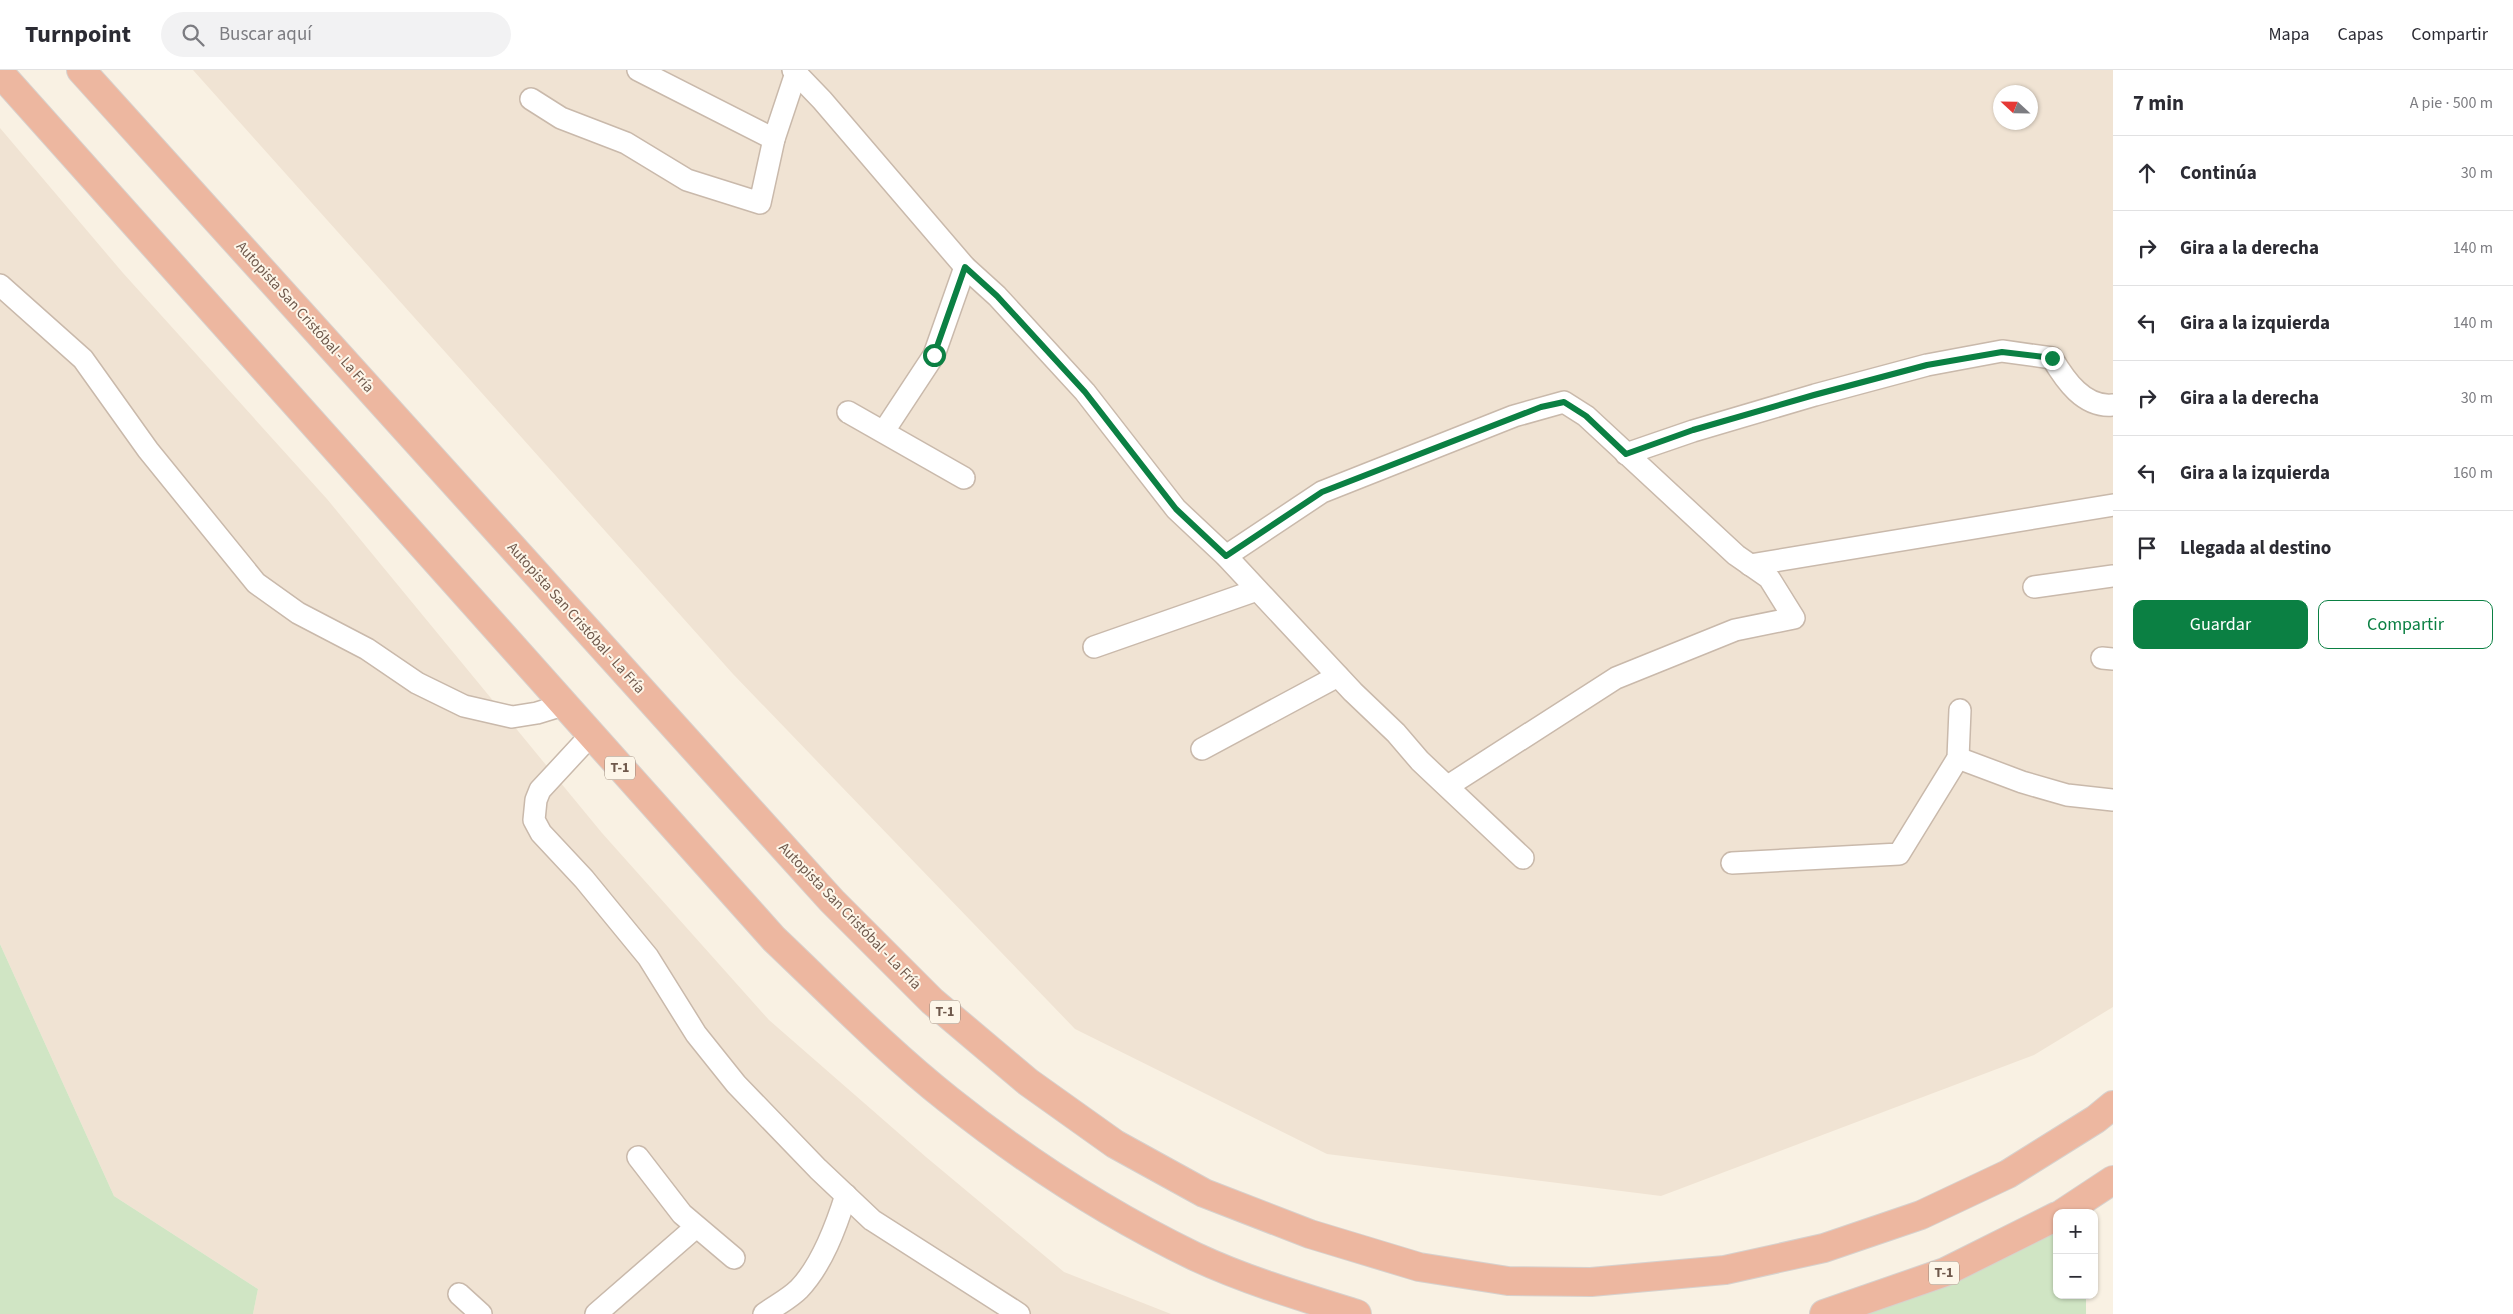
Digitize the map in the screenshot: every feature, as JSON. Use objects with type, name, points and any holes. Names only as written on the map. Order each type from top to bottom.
[{"type":"highway","name":"Autopista San Cristóbal - La Fría","points":[[81,70],[832,901],[932,1001],[1028,1082],[1115,1144],[1204,1193],[1310,1234],[1419,1267],[1508,1281],[1591,1282],[1725,1270],[1824,1248],[1921,1215],[2008,1174],[2096,1119],[2113,1104]]},
{"type":"highway","name":"T-1","points":[[0,73],[774,940],[948,1100],[1017,1150],[1098,1204],[1194,1256],[1298,1296],[1357,1314]]},
{"type":"highway","points":[[2069,1209],[2113,1180]]},
{"type":"highway","name":"T-1","points":[[1824,1314],[1945,1272],[2053,1218]]},
{"type":"street","points":[[638,70],[774,139]]},
{"type":"street","points":[[531,99],[561,118],[626,142],[687,180],[760,203],[774,139],[796,71]]},
{"type":"street","points":[[796,71],[965,267],[997,296],[1072,378],[1176,509],[1226,556],[1338,676],[1396,732],[1420,762],[1448,786],[1523,858]]},
{"type":"street","points":[[884,431],[934,355],[965,267]]},
{"type":"street","points":[[0,285],[83,359],[148,450],[256,583],[298,612],[367,649],[417,683],[464,706],[512,717],[537,713],[563,704]]},
{"type":"street","points":[[1626,454],[1693,430],[1814,395],[1927,365],[2002,352],[2052,358],[2067,382],[2088,401],[2101,406],[2113,405]]},
{"type":"street","points":[[1226,556],[1322,492],[1541,407],[1564,402],[1586,416],[1736,555],[1769,578],[1794,618],[1735,630],[1616,678],[1448,786]]},
{"type":"street","points":[[848,412],[964,478]]},
{"type":"street","points":[[1750,565],[2113,504]]},
{"type":"street","points":[[2034,586],[2113,576]]},
{"type":"street","points":[[1094,647],[1257,590]]},
{"type":"street","points":[[1202,749],[1338,676]]},
{"type":"street","points":[[1732,864],[1899,854],[1958,758],[1960,710]]},
{"type":"street","points":[[591,735],[540,790],[536,800],[534,820],[541,833],[584,879],[648,957],[696,1034],[736,1084],[846,1195],[872,1220],[1019,1314]]},
{"type":"street","points":[[1958,758],[2022,782],[2067,795],[2113,800]]},
{"type":"street","points":[[638,1157],[673,1204],[696,1227],[734,1258]]},
{"type":"street","points":[[764,1314],[799,1289],[813,1269],[833,1231],[846,1195]]},
{"type":"street","points":[[596,1314],[696,1227]]},
{"type":"street","points":[[459,1294],[481,1314]]},
{"type":"shaded area","points":[[193,70],[2113,70],[2113,1007],[2034,1055],[1661,1196],[1327,1154],[1075,1029],[733,674]]},
{"type":"shaded area","points":[[0,128],[123,273],[327,499],[602,833],[769,1020],[926,1157],[1064,1272],[1171,1314],[253,1314],[258,1289],[114,1196],[0,944]]},
{"type":"green space","points":[[0,944],[114,1196],[258,1289],[253,1314],[0,1314]]},
{"type":"green space","points":[[2053,1218],[2053,1299],[2086,1299],[2086,1314],[1824,1314]]},
{"type":"route","points":[[934,355],[965,267],[997,296],[1085,392],[1176,509],[1226,556],[1322,492],[1541,407],[1564,402],[1586,416],[1626,454],[1693,430],[1927,365],[2002,352],[2052,358]]}]
